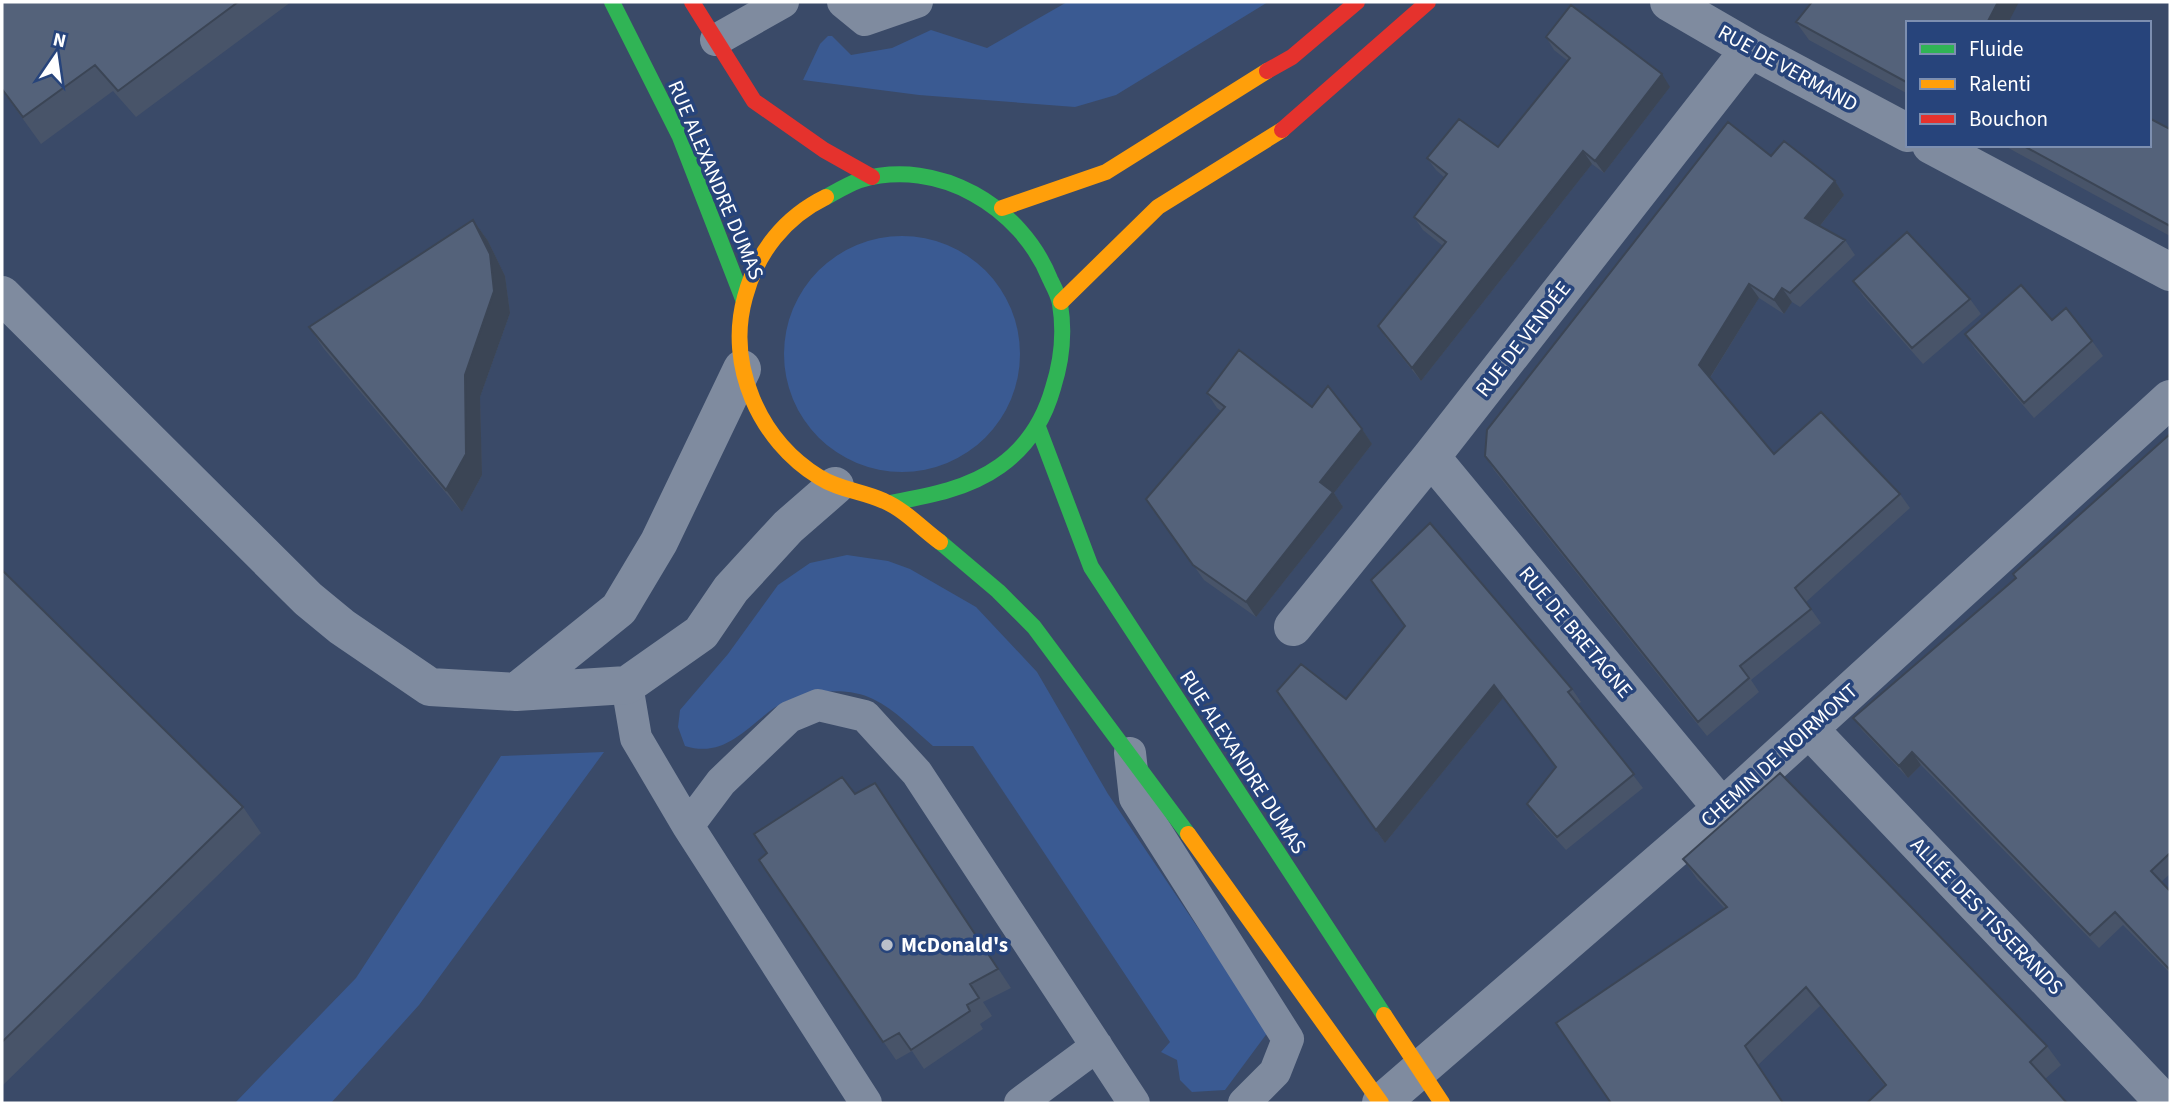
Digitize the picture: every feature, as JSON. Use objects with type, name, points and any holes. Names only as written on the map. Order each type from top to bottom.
[{"type":"main road","name":"RUE ALEXANDRE DUMAS","points":[[612,2],[680,137],[743,299]]},
{"type":"main road","points":[[692,2],[754,101],[824,150],[872,177]]},
{"type":"main road","points":[[1002,208],[1106,172],[1225,95],[1293,57],[1357,2]]},
{"type":"main road","points":[[1061,302],[1158,207],[1292,124],[1428,2]]},
{"type":"main road","points":[[890,503],[939,496],[978,482],[1012,458],[1038,427],[1058,388],[1065,345],[1061,302],[1049,267],[1029,235],[1002,208],[962,186],[918,175],[872,177],[827,192],[789,219],[760,256],[743,299],[739,334],[742,369],[756,410],[780,446],[814,474],[835,486],[890,503],[1023,614],[1130,753],[1381,1103]]},
{"type":"main road","name":"RUE ALEXANDRE DUMAS","points":[[1038,427],[1091,567],[1442,1103]]},
{"type":"street","name":"RUE DE VERMAND","points":[[1669,2],[1750,49],[1906,132]]},
{"type":"street","name":"RUE DE VENDÉE","points":[[1293,627],[1431,457],[1750,49]]},
{"type":"street","points":[[1935,147],[2170,272]]},
{"type":"street","points":[[2,295],[309,599],[342,627],[430,687],[516,692],[627,685],[701,633],[731,589],[780,536],[835,486]]},
{"type":"street","points":[[516,692],[619,609],[659,542],[742,369]]},
{"type":"street","name":"CHEMIN DE NOIRMONT","points":[[1381,1103],[1722,808],[2170,399]]},
{"type":"street","name":"RUE DE BRETAGNE","points":[[1431,457],[1722,808]]},
{"type":"street","name":"ALLÉE DES TISSERANDS","points":[[1809,729],[2165,1103]]},
{"type":"lane","points":[[716,40],[783,2]]},
{"type":"lane","points":[[843,2],[865,20],[917,2]]},
{"type":"lane","points":[[627,685],[636,738],[688,826],[866,1103]]},
{"type":"lane","points":[[688,826],[721,782],[789,717],[818,705],[864,716],[917,773],[1134,1103]]},
{"type":"lane","points":[[1130,753],[1135,798],[1288,1040],[1275,1072],[1244,1103]]},
{"type":"lane","points":[[1020,1103],[1097,1046]]},
{"type":"shaded area","points":[[1067,2],[1268,2],[1116,95],[1075,107],[919,95],[803,80],[820,44],[828,36],[832,36],[851,55],[892,48],[931,30],[987,48]]},
{"type":"shaded area","points":[[902,236],[925,238],[958,250],[977,263],[993,279],[1006,298],[1015,320],[1020,354],[1018,377],[1006,410],[993,429],[977,445],[958,458],[936,467],[902,472],[879,470],[846,458],[827,445],[811,429],[798,410],[789,388],[784,354],[786,331],[798,298],[811,279],[827,263],[846,250],[868,241]]},
{"type":"shaded area","points":[[847,555],[888,561],[910,569],[976,607],[1037,672],[1108,794],[1268,1032],[1225,1090],[1192,1092],[1180,1080],[1177,1060],[1161,1052],[1170,1042],[973,746],[933,746],[897,714],[873,699],[837,691],[810,694],[785,702],[723,745],[699,749],[685,746],[678,727],[680,710],[728,654],[778,585],[810,563]]},
{"type":"shaded area","points":[[604,752],[419,1005],[331,1103],[235,1103],[356,978],[501,756]]},
{"type":"building","points":[[2,2],[238,2],[118,91],[95,65],[23,117],[2,89]]},
{"type":"building","points":[[1812,2],[1998,2],[1988,21],[1906,21],[1906,82],[1796,22]]},
{"type":"building","points":[[1571,5],[1662,74],[1595,161],[1583,151],[1412,368],[1378,326],[1446,242],[1414,217],[1447,174],[1427,158],[1459,119],[1498,147],[1570,58],[1546,37]]},
{"type":"building","points":[[2151,119],[2170,129],[2170,226],[2026,147],[2151,147]]},
{"type":"building","points":[[1728,122],[1771,156],[1784,141],[1835,181],[1805,218],[1845,240],[1790,293],[1782,288],[1774,300],[1749,284],[1699,365],[1774,454],[1821,412],[1900,494],[1795,588],[1811,609],[1740,666],[1749,678],[1698,722],[1485,456],[1487,430]]},
{"type":"building","points":[[473,220],[490,254],[494,291],[465,375],[466,454],[446,490],[309,327]]},
{"type":"building","points":[[1907,232],[1970,299],[1912,348],[1853,281]]},
{"type":"building","points":[[2021,285],[2052,320],[2066,308],[2092,341],[2024,403],[1965,334]]},
{"type":"building","points":[[1239,350],[1312,407],[1328,386],[1362,429],[1320,482],[1333,492],[1246,602],[1193,565],[1146,499],[1225,407],[1207,393]]},
{"type":"building","points":[[2170,434],[2170,853],[2151,871],[2170,891],[2170,970],[2115,912],[2090,935],[1912,752],[1899,766],[1853,718],[2016,578],[2013,574]]},
{"type":"building","points":[[1430,523],[1572,689],[1568,692],[1634,774],[1557,837],[1527,804],[1556,767],[1494,685],[1376,830],[1277,691],[1301,664],[1346,699],[1405,626],[1371,580]]},
{"type":"building","points":[[2,570],[243,807],[2,1042]]},
{"type":"building","points":[[1780,773],[2047,1046],[2030,1062],[2067,1103],[1867,1103],[1886,1085],[1806,987],[1745,1046],[1783,1103],[1611,1103],[1556,1023],[1727,907],[1683,859]]},
{"type":"building","name":"McDonald's","points":[[842,777],[855,794],[875,783],[998,969],[970,984],[979,998],[967,1005],[970,1011],[911,1050],[899,1033],[883,1042],[759,860],[767,853],[754,834]]},
{"type":"traffic: fast","points":[[612,2],[680,137],[743,299]]},
{"type":"traffic: fast","points":[[826,197],[860,180],[890,175],[919,176],[947,182],[974,194],[998,210],[1019,230],[1037,253],[1055,288],[1062,315],[1062,347],[1053,388],[1034,432],[1019,450],[988,474],[961,486],[890,503]]},
{"type":"traffic: fast","points":[[1038,427],[1091,567],[1384,1015]]},
{"type":"traffic: fast","points":[[940,542],[998,591],[1034,627],[1188,834]]},
{"type":"traffic: slow","points":[[1002,208],[1106,172],[1267,71]]},
{"type":"traffic: slow","points":[[1061,302],[1158,207],[1282,130]]},
{"type":"traffic: slow","points":[[826,197],[798,215],[775,238],[765,251],[750,281],[740,323],[740,349],[752,399],[779,443],[819,477],[892,505],[940,542]]},
{"type":"traffic: slow","points":[[1188,834],[1381,1103]]},
{"type":"traffic: slow","points":[[1384,1015],[1442,1103]]},
{"type":"traffic: jam","points":[[692,2],[754,101],[824,150],[872,177]]},
{"type":"traffic: jam","points":[[1267,71],[1292,57],[1357,2]]},
{"type":"traffic: jam","points":[[1282,130],[1428,2]]},
{"type":"place","name":"McDonald's","points":[[887,945]]}]
